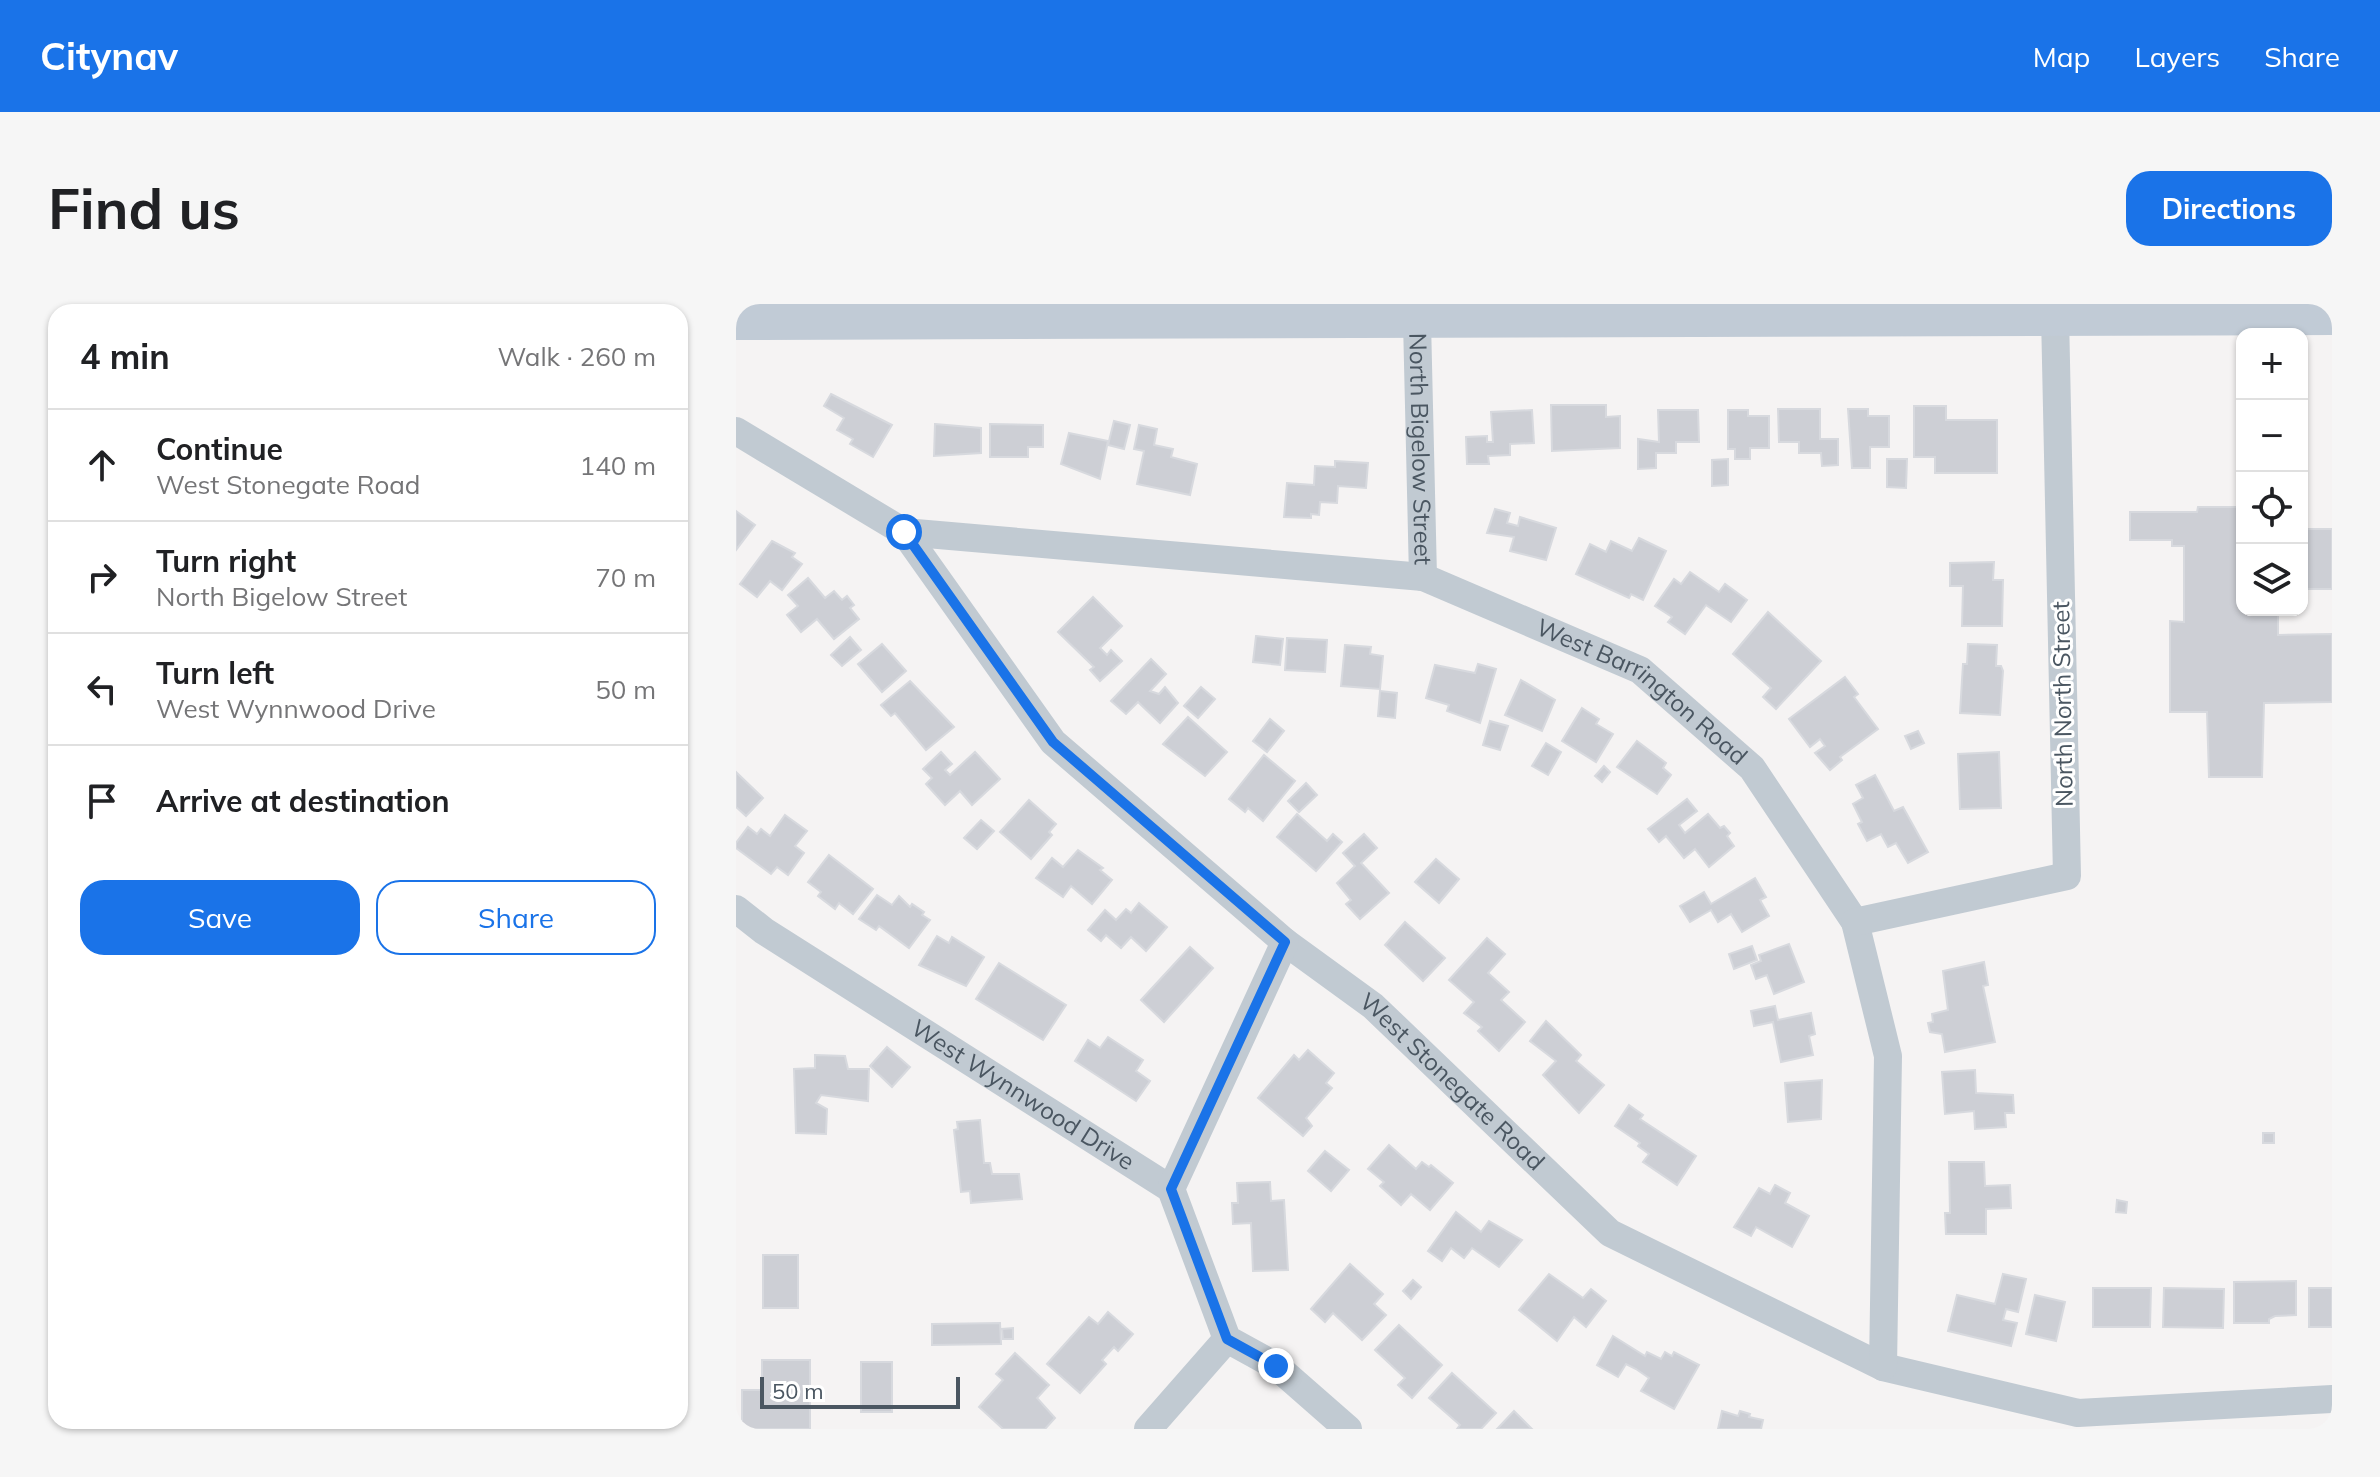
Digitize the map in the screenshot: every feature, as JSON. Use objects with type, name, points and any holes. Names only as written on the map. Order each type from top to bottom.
[{"type":"street","points":[[736,321],[1274,312],[1417,321],[2051,312],[2332,316]]},
{"type":"street","name":"North North Street","points":[[1855,922],[2067,876],[2051,312]]},
{"type":"street","name":"North Bigelow Street","points":[[1417,321],[1423,577]]},
{"type":"street","name":"West Stonegate Road","points":[[736,431],[904,532],[1053,742],[1285,942],[1373,1006],[1610,1233],[1883,1367],[2078,1413],[2332,1399]]},
{"type":"street","name":"West Barrington Road","points":[[904,532],[1423,577],[1640,670],[1752,768],[1855,922],[1888,1056],[1883,1367]]},
{"type":"street","name":"West Wynnwood Drive","points":[[736,909],[777,939],[1171,1189]]},
{"type":"street","points":[[1285,942],[1171,1189],[1227,1339],[1276,1366],[1348,1429]]},
{"type":"street","points":[[1148,1429],[1227,1339]]},
{"type":"building","points":[[831,394],[892,425],[873,457],[850,444],[853,439],[837,430],[844,418],[824,406]]},
{"type":"building","points":[[1551,405],[1606,405],[1606,417],[1620,416],[1620,448],[1552,451]]},
{"type":"building","points":[[1914,406],[1946,406],[1946,420],[1997,420],[1997,473],[1935,473],[1935,457],[1914,457]]},
{"type":"building","points":[[1778,409],[1820,409],[1820,439],[1838,439],[1838,465],[1822,466],[1821,453],[1799,453],[1799,442],[1779,442]]},
{"type":"building","points":[[1848,409],[1868,409],[1868,416],[1889,416],[1889,447],[1870,447],[1870,468],[1852,468]]},
{"type":"building","points":[[1532,410],[1534,443],[1510,444],[1510,455],[1488,456],[1489,464],[1467,464],[1466,437],[1487,436],[1487,442],[1493,442],[1491,412]]},
{"type":"building","points":[[1658,410],[1698,410],[1699,442],[1676,442],[1676,453],[1656,453],[1656,468],[1638,469],[1638,439],[1659,442]]},
{"type":"building","points":[[1728,410],[1748,410],[1748,416],[1769,416],[1769,448],[1750,448],[1750,459],[1735,459],[1735,449],[1728,449]]},
{"type":"building","points":[[1114,421],[1130,425],[1124,449],[1108,445]]},
{"type":"building","points":[[935,424],[981,428],[981,453],[934,456]]},
{"type":"building","points":[[990,424],[1043,425],[1043,447],[1028,447],[1028,457],[990,457]]},
{"type":"building","points":[[1139,425],[1157,429],[1154,445],[1173,449],[1171,457],[1197,464],[1190,495],[1137,484],[1144,451],[1134,449]]},
{"type":"building","points":[[1069,433],[1108,441],[1100,479],[1061,464]]},
{"type":"building","points":[[1728,459],[1728,485],[1712,486],[1712,460]]},
{"type":"building","points":[[1887,459],[1907,459],[1906,488],[1887,487]]},
{"type":"building","points":[[1335,461],[1368,463],[1366,488],[1338,486],[1337,503],[1320,502],[1319,515],[1311,514],[1311,518],[1284,517],[1287,483],[1314,485],[1315,466],[1335,467]]},
{"type":"building","points":[[2198,507],[2236,507],[2236,616],[2278,616],[2278,635],[2332,634],[2332,702],[2264,703],[2262,777],[2209,777],[2207,712],[2170,712],[2170,621],[2184,622],[2184,546],[2172,546],[2172,540],[2130,540],[2130,512],[2197,512]]},
{"type":"building","points":[[1495,509],[1510,513],[1507,523],[1518,526],[1520,517],[1556,528],[1546,560],[1510,551],[1514,537],[1487,533]]},
{"type":"building","points":[[736,511],[755,525],[736,550]]},
{"type":"building","points":[[2308,529],[2332,529],[2332,589],[2308,589]]},
{"type":"building","points":[[1639,538],[1666,551],[1643,600],[1631,594],[1629,598],[1576,574],[1590,544],[1606,552],[1611,541],[1632,551]]},
{"type":"building","points":[[772,541],[795,553],[792,557],[802,564],[782,590],[770,581],[757,597],[740,584]]},
{"type":"building","points":[[1994,562],[1993,580],[2003,580],[2002,626],[1962,626],[1963,586],[1950,586],[1950,563]]},
{"type":"building","points":[[1690,572],[1719,592],[1725,584],[1747,600],[1731,622],[1706,605],[1685,634],[1668,622],[1672,617],[1655,606],[1674,579],[1681,584]]},
{"type":"building","points":[[808,578],[825,598],[834,591],[842,600],[847,596],[854,605],[850,608],[859,619],[834,639],[817,619],[801,632],[787,615],[798,606],[788,595]]},
{"type":"building","points":[[1093,597],[1122,626],[1100,648],[1107,655],[1111,650],[1122,661],[1100,681],[1090,670],[1094,667],[1058,632]]},
{"type":"building","points":[[1768,612],[1821,661],[1776,709],[1763,697],[1771,688],[1733,654]]},
{"type":"building","points":[[1256,636],[1283,639],[1280,665],[1253,662]]},
{"type":"building","points":[[850,637],[861,650],[842,666],[831,655]]},
{"type":"building","points":[[1287,638],[1327,640],[1325,672],[1285,670]]},
{"type":"building","points":[[882,644],[906,671],[882,692],[858,664]]},
{"type":"building","points":[[1968,644],[1997,645],[1996,666],[2001,666],[2003,671],[2000,715],[1960,713],[1963,664],[1967,664]]},
{"type":"building","points":[[1345,645],[1371,647],[1370,654],[1383,656],[1380,689],[1341,686]]},
{"type":"building","points":[[1151,659],[1166,674],[1150,691],[1159,694],[1165,687],[1178,703],[1160,723],[1138,702],[1126,714],[1111,701]]},
{"type":"building","points":[[1478,664],[1496,669],[1480,723],[1447,711],[1449,705],[1426,698],[1435,665],[1475,673]]},
{"type":"building","points":[[1845,677],[1858,694],[1854,697],[1878,729],[1840,757],[1842,760],[1830,770],[1815,753],[1825,746],[1820,739],[1810,747],[1789,719]]},
{"type":"building","points":[[1521,680],[1555,700],[1542,731],[1505,715]]},
{"type":"building","points":[[910,681],[954,727],[926,750],[895,713],[891,716],[881,705]]},
{"type":"building","points":[[1201,687],[1215,699],[1198,718],[1184,706]]},
{"type":"building","points":[[1380,691],[1397,693],[1395,718],[1378,716]]},
{"type":"building","points":[[1582,708],[1599,719],[1596,724],[1613,734],[1596,762],[1562,741]]},
{"type":"building","points":[[1188,717],[1227,752],[1205,776],[1163,744]]},
{"type":"building","points":[[1270,719],[1284,731],[1267,752],[1253,741]]},
{"type":"building","points":[[1490,721],[1508,726],[1500,750],[1483,745]]},
{"type":"building","points":[[1918,731],[1924,743],[1911,749],[1905,736]]},
{"type":"building","points":[[1637,741],[1666,763],[1663,768],[1671,775],[1657,794],[1617,767]]},
{"type":"building","points":[[1546,743],[1561,752],[1548,775],[1532,766]]},
{"type":"building","points":[[941,752],[952,764],[945,770],[950,775],[975,752],[1000,779],[972,805],[960,791],[945,805],[926,784],[932,778],[923,769]]},
{"type":"building","points":[[1999,752],[2001,808],[1960,809],[1958,754]]},
{"type":"building","points":[[1264,755],[1295,781],[1263,821],[1248,808],[1245,812],[1229,799]]},
{"type":"building","points":[[1604,766],[1610,772],[1602,782],[1595,776]]},
{"type":"building","points":[[736,772],[763,798],[746,816],[736,807]]},
{"type":"building","points":[[1875,775],[1894,811],[1903,807],[1928,852],[1908,863],[1896,843],[1888,847],[1881,834],[1867,841],[1858,824],[1862,822],[1853,804],[1863,798],[1856,785]]},
{"type":"building","points":[[1306,783],[1317,795],[1299,812],[1288,801]]},
{"type":"building","points":[[1687,799],[1697,811],[1679,825],[1685,833],[1708,814],[1720,828],[1724,826],[1730,833],[1727,836],[1734,846],[1709,867],[1695,849],[1684,858],[1666,836],[1659,842],[1648,829]]},
{"type":"building","points":[[1029,800],[1056,824],[1049,832],[1052,835],[1031,859],[1000,832]]},
{"type":"building","points":[[1297,814],[1327,841],[1333,834],[1342,842],[1316,871],[1277,837]]},
{"type":"building","points":[[785,815],[807,831],[795,846],[804,853],[788,875],[777,867],[771,874],[736,848],[736,843],[748,827],[757,834],[761,829],[770,836]]},
{"type":"building","points":[[981,820],[994,831],[977,849],[964,838]]},
{"type":"building","points":[[1364,834],[1377,848],[1361,863],[1389,893],[1360,919],[1346,904],[1351,900],[1337,883],[1355,866],[1343,853]]},
{"type":"building","points":[[1078,850],[1103,868],[1100,870],[1112,880],[1092,904],[1071,886],[1063,897],[1036,878],[1052,858],[1063,867]]},
{"type":"building","points":[[829,855],[873,889],[853,914],[839,903],[835,909],[818,896],[821,892],[808,882]]},
{"type":"building","points":[[1436,859],[1459,879],[1439,903],[1415,882]]},
{"type":"building","points":[[1755,878],[1766,897],[1760,900],[1769,916],[1742,932],[1731,914],[1718,922],[1711,910],[1690,922],[1680,906],[1704,892],[1711,904]]},
{"type":"building","points":[[877,895],[892,905],[899,896],[910,907],[912,904],[924,912],[922,915],[930,920],[909,948],[879,926],[876,930],[859,919]]},
{"type":"building","points":[[1139,903],[1167,927],[1146,951],[1131,937],[1121,948],[1106,935],[1101,941],[1088,930],[1105,910],[1116,920],[1126,909],[1131,913]]},
{"type":"building","points":[[1405,922],[1445,958],[1423,981],[1385,945]]},
{"type":"building","points":[[937,936],[949,943],[952,937],[984,957],[966,986],[919,965]]},
{"type":"building","points":[[1487,938],[1505,954],[1488,973],[1509,992],[1501,1000],[1525,1022],[1499,1051],[1478,1031],[1482,1027],[1464,1013],[1474,1002],[1449,980]]},
{"type":"building","points":[[1789,944],[1804,982],[1774,994],[1767,975],[1756,979],[1751,965],[1761,961],[1759,955]]},
{"type":"building","points":[[1752,946],[1757,960],[1734,969],[1729,954]]},
{"type":"building","points":[[1190,947],[1213,968],[1164,1022],[1141,1000]]},
{"type":"building","points":[[1984,962],[1988,985],[1983,986],[1995,1042],[1945,1052],[1942,1034],[1930,1032],[1928,1023],[1933,1022],[1932,1014],[1948,1010],[1943,971]]},
{"type":"building","points":[[999,963],[1066,1005],[1043,1040],[976,999]]},
{"type":"building","points":[[1775,1006],[1778,1020],[1811,1013],[1815,1034],[1809,1036],[1813,1055],[1781,1062],[1773,1022],[1754,1026],[1751,1011]]},
{"type":"building","points":[[1546,1021],[1581,1055],[1576,1061],[1604,1085],[1579,1113],[1543,1075],[1556,1061],[1530,1041]]},
{"type":"building","points":[[1108,1037],[1143,1060],[1136,1071],[1150,1081],[1136,1101],[1075,1061],[1088,1040],[1100,1048]]},
{"type":"building","points":[[887,1047],[910,1067],[892,1087],[870,1066]]},
{"type":"building","points":[[1308,1050],[1334,1073],[1326,1083],[1332,1088],[1306,1118],[1312,1126],[1303,1136],[1258,1098],[1294,1055],[1299,1060]]},
{"type":"building","points":[[815,1055],[845,1056],[848,1069],[869,1069],[868,1101],[821,1095],[816,1103],[827,1109],[826,1134],[796,1133],[794,1069],[815,1068]]},
{"type":"building","points":[[1975,1070],[1976,1093],[2013,1095],[2014,1113],[2005,1113],[2006,1127],[1975,1129],[1974,1111],[1945,1114],[1942,1072]]},
{"type":"building","points":[[1822,1080],[1821,1119],[1788,1122],[1785,1083]]},
{"type":"building","points":[[1629,1105],[1643,1115],[1640,1119],[1696,1156],[1677,1185],[1643,1162],[1649,1154],[1638,1146],[1640,1143],[1615,1126]]},
{"type":"building","points":[[980,1120],[984,1163],[990,1163],[992,1174],[1019,1174],[1022,1199],[971,1203],[970,1191],[961,1192],[954,1130],[958,1129],[957,1122]]},
{"type":"building","points":[[2263,1133],[2274,1133],[2274,1143],[2263,1143]]},
{"type":"building","points":[[1389,1145],[1416,1169],[1422,1162],[1429,1167],[1431,1165],[1453,1183],[1430,1210],[1411,1194],[1401,1205],[1380,1186],[1384,1182],[1368,1169]]},
{"type":"building","points":[[1325,1151],[1349,1170],[1331,1191],[1308,1171]]},
{"type":"building","points":[[1949,1162],[1984,1162],[1985,1186],[2010,1185],[2011,1208],[1986,1209],[1986,1234],[1946,1234],[1945,1213],[1950,1213]]},
{"type":"building","points":[[1270,1182],[1271,1201],[1284,1200],[1288,1270],[1253,1271],[1251,1223],[1233,1224],[1232,1203],[1238,1203],[1237,1183]]},
{"type":"building","points":[[1775,1185],[1790,1193],[1785,1203],[1809,1216],[1792,1247],[1756,1227],[1751,1236],[1734,1227],[1759,1188],[1770,1194]]},
{"type":"building","points":[[2117,1200],[2127,1202],[2126,1213],[2116,1212]]},
{"type":"building","points":[[1456,1212],[1481,1232],[1489,1221],[1522,1240],[1499,1267],[1472,1248],[1464,1258],[1451,1248],[1442,1261],[1428,1251]]},
{"type":"building","points":[[763,1255],[798,1255],[798,1308],[763,1308]]},
{"type":"building","points":[[1350,1264],[1383,1294],[1374,1304],[1386,1315],[1362,1340],[1333,1313],[1325,1322],[1311,1309]]},
{"type":"building","points":[[1549,1274],[1583,1298],[1591,1289],[1606,1301],[1586,1327],[1574,1317],[1557,1341],[1519,1310]]},
{"type":"building","points":[[2003,1274],[2026,1279],[2018,1312],[2006,1309],[2003,1320],[2017,1323],[2011,1346],[1948,1331],[1957,1295],[1995,1304]]},
{"type":"building","points":[[1413,1280],[1421,1287],[1411,1299],[1403,1291]]},
{"type":"building","points":[[2296,1281],[2296,1315],[2275,1316],[2269,1319],[2269,1323],[2234,1323],[2234,1282]]},
{"type":"building","points":[[2093,1288],[2151,1288],[2150,1327],[2093,1327]]},
{"type":"building","points":[[2164,1288],[2224,1289],[2223,1328],[2163,1327]]},
{"type":"building","points":[[2309,1288],[2332,1288],[2332,1327],[2309,1327]]},
{"type":"building","points":[[2035,1295],[2065,1302],[2056,1341],[2026,1334]]},
{"type":"building","points":[[1108,1312],[1133,1334],[1118,1351],[1114,1347],[1102,1360],[1106,1364],[1080,1393],[1047,1364],[1089,1317],[1098,1324]]},
{"type":"building","points":[[1000,1323],[1001,1344],[932,1345],[932,1324]]},
{"type":"building","points":[[1399,1325],[1442,1365],[1412,1398],[1398,1385],[1405,1378],[1375,1350]]},
{"type":"building","points":[[1013,1328],[1013,1339],[1003,1339],[1002,1329]]},
{"type":"building","points":[[1613,1336],[1645,1356],[1647,1352],[1661,1359],[1665,1352],[1672,1356],[1674,1352],[1699,1365],[1674,1409],[1641,1391],[1649,1378],[1636,1369],[1626,1364],[1618,1377],[1597,1365]]},
{"type":"building","points":[[1015,1353],[1049,1385],[1037,1398],[1055,1418],[1045,1429],[1003,1429],[979,1407],[1003,1380],[996,1374]]},
{"type":"building","points":[[762,1360],[810,1360],[810,1429],[746,1429],[742,1425],[742,1390],[762,1390]]},
{"type":"building","points":[[861,1362],[892,1362],[892,1412],[861,1412]]},
{"type":"building","points":[[1452,1373],[1496,1413],[1481,1429],[1457,1429],[1460,1425],[1429,1398]]},
{"type":"building","points":[[1514,1411],[1532,1429],[1497,1429]]},
{"type":"building","points":[[1722,1411],[1738,1416],[1740,1411],[1763,1420],[1761,1429],[1718,1429]]},
{"type":"route","points":[[904,532],[1053,742],[1285,942],[1171,1189],[1227,1339],[1276,1366]]}]
